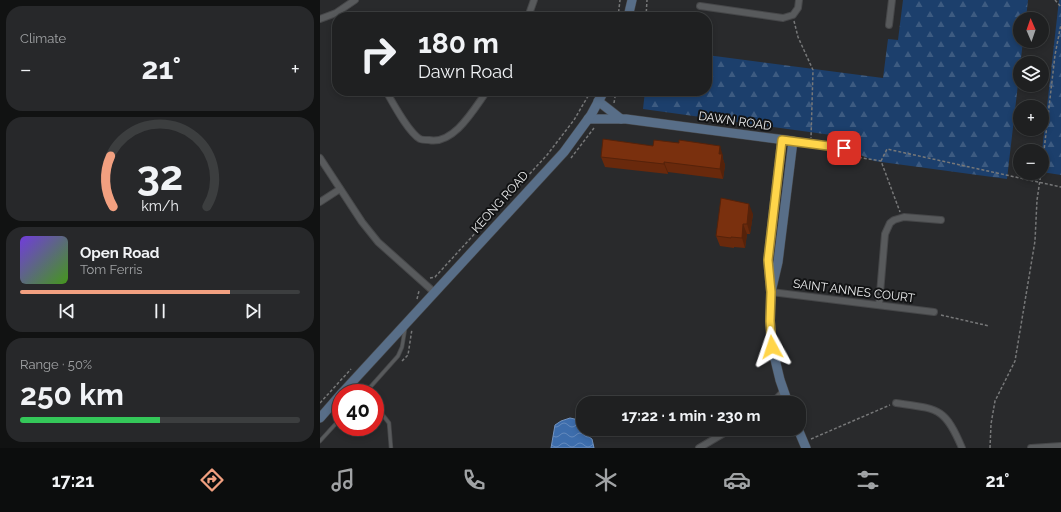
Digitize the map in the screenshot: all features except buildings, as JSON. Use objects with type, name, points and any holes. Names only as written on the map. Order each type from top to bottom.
[{"type":"street","points":[[341,12],[355,0]]},
{"type":"street","points":[[530,12],[534,0]]},
{"type":"street","points":[[629,12],[632,0]]},
{"type":"street","points":[[700,6],[783,18],[793,16],[798,8],[799,0]]},
{"type":"street","points":[[889,25],[892,0]]},
{"type":"street","points":[[320,19],[332,16]]},
{"type":"street","points":[[389,96],[410,129],[420,139],[436,142],[449,136],[462,124],[483,96]]},
{"type":"street","name":"KEONG ROAD","points":[[351,384],[409,324],[434,292],[564,152],[588,119],[601,96]]},
{"type":"street","name":"DAWN ROAD","points":[[598,101],[622,119]]},
{"type":"street","name":"DAWN ROAD","points":[[588,119],[622,119],[844,148]]},
{"type":"street","points":[[782,140],[768,260],[771,292],[770,321],[772,347],[786,396]]},
{"type":"street","points":[[771,292],[778,262],[793,141]]},
{"type":"street","points":[[320,158],[362,222],[378,242],[434,292]]},
{"type":"street","points":[[320,202],[340,189]]},
{"type":"street","points":[[878,305],[888,227],[894,220],[904,217],[941,220]]},
{"type":"street","name":"SAINT ANNES COURT","points":[[771,292],[934,312]]},
{"type":"street","points":[[779,396],[784,391]]},
{"type":"street","points":[[896,403],[930,408],[939,412],[954,430],[962,448]]},
{"type":"street","name":"KEONG ROAD","points":[[320,418],[332,404]]},
{"type":"street","points":[[699,448],[719,436]]},
{"type":"street","points":[[1031,448],[1061,446]]},
{"type":"lane","points":[[373,384],[398,356],[409,324]]},
{"type":"lane","points":[[384,417],[389,423],[391,448]]},
{"type":"lane","points":[[320,441],[332,428]]},
{"type":"path","points":[[619,12],[620,0]]},
{"type":"path","points":[[647,12],[648,0]]},
{"type":"path","points":[[1055,0],[1061,7]]},
{"type":"path","points":[[793,16],[798,37],[813,70],[811,143]]},
{"type":"path","points":[[1045,144],[1055,55],[1061,24]]},
{"type":"path","points":[[430,278],[436,277],[548,155],[574,120],[588,96]]},
{"type":"path","points":[[612,106],[615,96]]},
{"type":"path","points":[[568,161],[593,128],[598,126]]},
{"type":"path","points":[[904,217],[900,211],[881,161],[887,149],[1061,187]]},
{"type":"path","points":[[844,155],[881,161]]},
{"type":"path","points":[[990,448],[991,424],[996,401],[1015,361],[1033,255],[1037,200],[1041,180]]},
{"type":"path","points":[[934,312],[943,316],[989,326]]},
{"type":"path","points":[[398,366],[408,355],[409,324]]},
{"type":"path","points":[[805,445],[896,403]]},
{"type":"green space","points":[[903,0],[1028,0],[1027,12],[1013,12],[1013,48],[1022,48],[1021,56],[1013,56],[1013,92],[1017,92],[1016,100],[1013,100],[1013,127],[1007,179],[874,161],[854,152],[850,138],[846,137],[643,109],[644,96],[712,96],[712,56],[883,78],[888,39],[898,40]]},
{"type":"green space","points":[[1059,0],[1061,0],[1061,175],[1049,173],[1049,144],[1043,144],[1044,136],[1049,136],[1049,100],[1048,100]]},
{"type":"water","points":[[570,418],[576,419],[576,436],[588,436],[592,439],[594,448],[551,448],[555,425]]},
{"type":"route","points":[[772,347],[770,321],[771,292],[768,260],[782,140],[844,148]]}]
